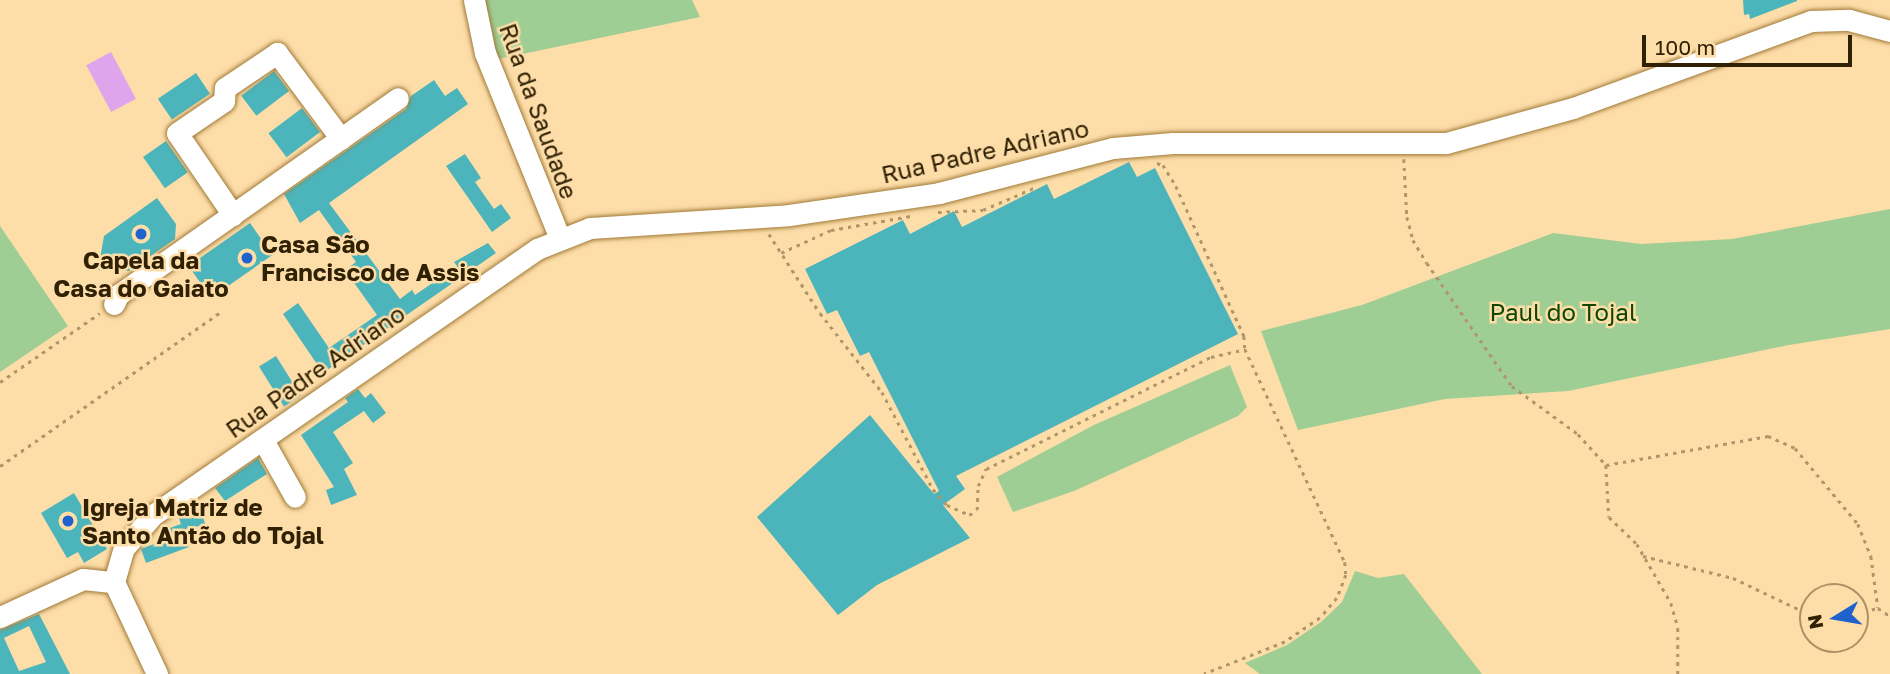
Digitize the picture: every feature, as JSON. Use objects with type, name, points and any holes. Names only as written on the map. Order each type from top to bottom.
[{"type":"street","name":"Rua da Saudade","points":[[474,0],[485,53],[560,239]]},
{"type":"street","name":"Rua Padre Adriano","points":[[114,582],[124,548],[138,529],[537,249],[590,228],[757,217],[939,193],[1113,148],[1173,143],[1446,143],[1573,108],[1811,22],[1849,20],[1890,30]]},
{"type":"street","points":[[233,215],[177,133],[224,101],[225,88],[277,53],[341,139]]},
{"type":"street","points":[[114,304],[118,295],[398,98]]},
{"type":"street","points":[[263,440],[295,498]]},
{"type":"street","points":[[3,609],[83,579],[114,582],[156,674]]},
{"type":"path","points":[[1405,145],[1406,217],[1413,240],[1512,386],[1578,434],[1606,465],[1604,493],[1609,517],[1643,556],[1671,603],[1678,628],[1678,674]]},
{"type":"path","points":[[1154,162],[1163,164],[1176,186],[1244,336],[1245,349],[1345,562],[1346,575],[1337,598],[1320,618],[1285,642],[1204,674]]},
{"type":"path","points":[[934,212],[983,210],[1044,185]]},
{"type":"path","points":[[781,253],[831,230],[921,214]]},
{"type":"path","points":[[757,217],[820,313],[882,392],[933,489],[947,505],[970,515],[977,510],[978,486],[986,470],[1211,357],[1245,349]]},
{"type":"path","points":[[0,382],[114,304]]},
{"type":"path","points":[[0,466],[221,312]]},
{"type":"path","points":[[1606,465],[1768,436],[1795,448],[1858,524],[1871,556],[1878,608]]},
{"type":"path","points":[[1643,556],[1733,578],[1799,609]]},
{"type":"path","points":[[1869,610],[1878,608],[1890,616]]},
{"type":"green space","points":[[478,0],[692,0],[700,17],[498,59]]},
{"type":"green space","name":"Paul do Tojal","points":[[1890,209],[1890,329],[1789,345],[1568,391],[1445,399],[1298,430],[1261,331],[1362,305],[1553,233],[1641,244],[1732,239]]},
{"type":"green space","points":[[0,226],[68,326],[0,372]]},
{"type":"green space","points":[[1230,365],[1247,407],[1238,416],[1074,491],[1013,512],[997,477],[1094,425]]},
{"type":"green space","points":[[1355,571],[1378,578],[1404,574],[1482,674],[1260,674],[1245,663],[1287,645],[1321,622],[1342,602]]},
{"type":"shaded area","points":[[111,52],[136,99],[111,112],[86,65]]},
{"type":"building","points":[[1743,0],[1797,1],[1750,19],[1749,14],[1744,15]]},
{"type":"building","points":[[274,71],[289,91],[256,116],[241,96]]},
{"type":"building","points":[[196,73],[210,94],[172,119],[158,99]]},
{"type":"building","points":[[434,80],[445,96],[457,88],[468,104],[329,203],[400,299],[412,290],[415,295],[457,266],[454,262],[488,243],[496,253],[323,373],[283,314],[298,303],[329,348],[377,315],[345,270],[356,262],[319,210],[300,223],[284,194],[406,109],[411,96]]},
{"type":"building","points":[[302,108],[320,132],[287,157],[268,133]]},
{"type":"building","points":[[166,141],[188,172],[165,188],[143,157]]},
{"type":"building","points":[[465,154],[481,178],[475,182],[494,209],[501,204],[511,218],[492,232],[446,166]]},
{"type":"building","points":[[1129,162],[1137,177],[1155,168],[1238,334],[956,476],[965,489],[943,505],[970,538],[877,585],[838,615],[757,517],[870,415],[934,494],[939,491],[869,352],[860,356],[837,310],[827,314],[805,269],[903,220],[910,234],[954,211],[962,227],[1047,184],[1054,199]]},
{"type":"building","name":"Capela da Casa do Gaiato","points":[[157,198],[176,224],[175,239],[129,271],[98,270],[104,236]]},
{"type":"building","name":"Casa São Francisco de Assis","points":[[250,223],[272,255],[211,298],[189,266]]},
{"type":"building","points":[[276,356],[301,396],[284,406],[259,367]]},
{"type":"building","points":[[358,389],[365,398],[371,393],[386,413],[373,423],[364,411],[333,432],[353,463],[344,469],[357,495],[331,505],[326,490],[334,487],[301,435],[348,402],[345,398]]},
{"type":"building","points":[[258,458],[267,474],[225,501],[215,488]]},
{"type":"building","name":"Igreja Matriz de Santo Antão do Tojal","points":[[74,493],[107,549],[84,563],[78,552],[67,558],[41,513]]},
{"type":"building","points":[[199,505],[205,524],[183,531],[177,512]]},
{"type":"building","points":[[181,524],[189,547],[146,563],[141,549],[162,541],[159,532]]},
{"type":"building","points":[[39,614],[70,674],[0,674],[0,630]],"holes":[[[29,626],[46,662],[19,671],[4,638]]]},
{"type":"place","name":"Capela da Casa do Gaiato","points":[[141,234]]},
{"type":"place","name":"Casa São Francisco de Assis","points":[[247,258]]},
{"type":"place","name":"Igreja Matriz de Santo Antão do Tojal","points":[[68,521]]}]
